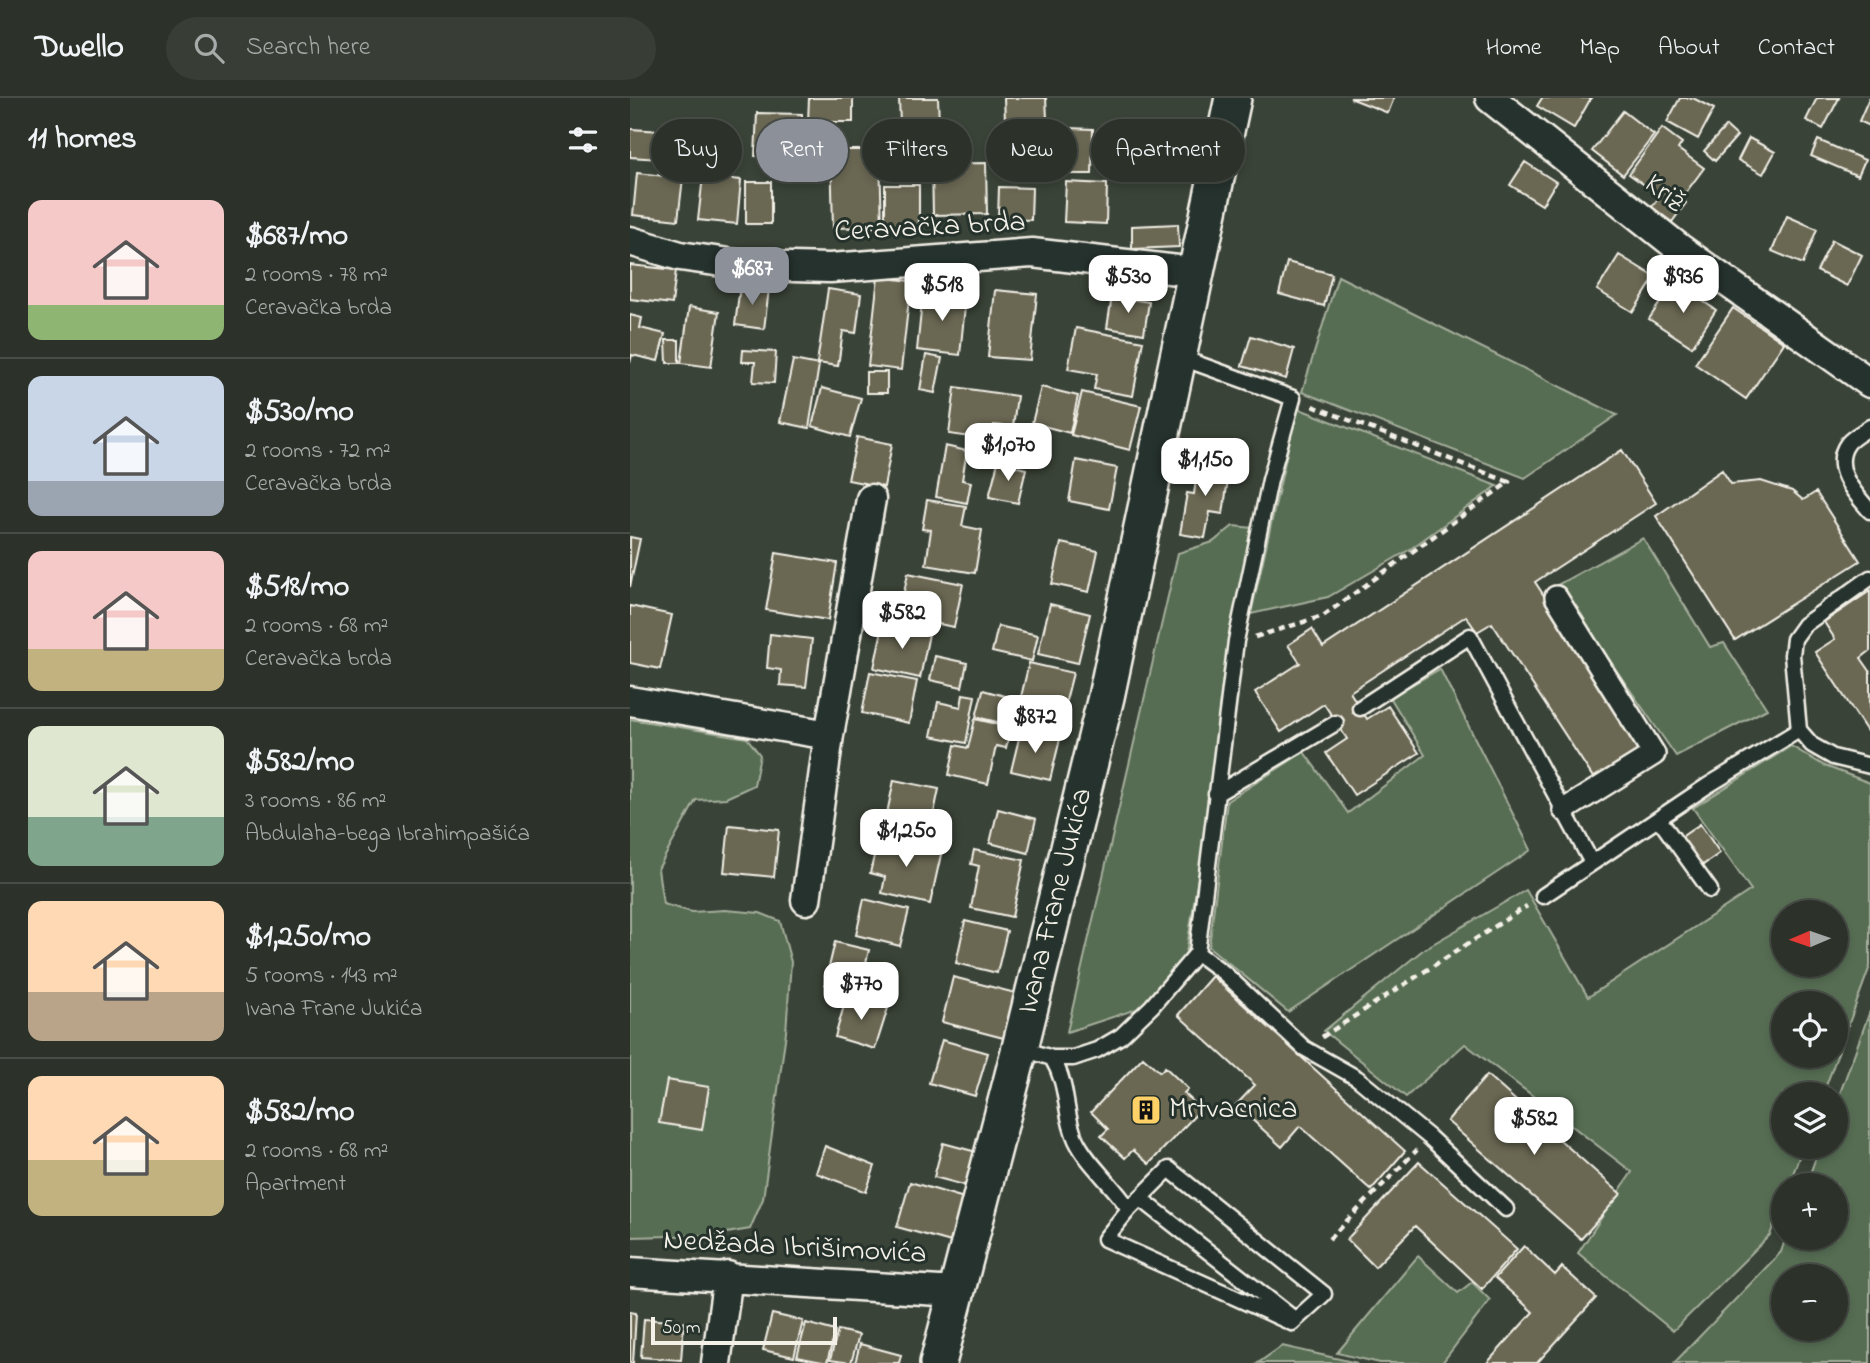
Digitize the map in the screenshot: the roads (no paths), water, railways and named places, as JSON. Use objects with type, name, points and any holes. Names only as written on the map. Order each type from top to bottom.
[{"type":"street","name":"Ivana Frane Jukića","points":[[938,1363],[957,1292],[1036,1053],[1106,697],[1233,98]]},
{"type":"street","name":"Križ","points":[[1490,98],[1679,248],[1870,383]]},
{"type":"street","name":"Ceravačka brda","points":[[630,241],[680,256],[750,266],[830,268],[1031,253],[1195,272]]},
{"type":"street","points":[[806,900],[829,735],[871,499]]},
{"type":"street","points":[[1556,597],[1654,754],[1563,810]]},
{"type":"street","points":[[630,701],[829,735]]},
{"type":"street","name":"Nedžada Ibrišimovića","points":[[630,1272],[957,1292]]},
{"type":"street","points":[[716,1363],[728,1276]]},
{"type":"lane","points":[[1036,1053],[1073,1058],[1097,1050],[1121,1036],[1152,1006],[1197,953],[1236,641],[1270,480],[1293,398],[1179,357]]},
{"type":"lane","points":[[1870,427],[1848,443],[1842,457],[1843,474],[1870,511]]},
{"type":"lane","points":[[1870,578],[1804,625],[1794,639],[1792,655],[1799,730],[1812,745],[1833,757],[1870,766]]},
{"type":"lane","points":[[1360,708],[1470,636],[1592,863]]},
{"type":"lane","points":[[1216,794],[1336,723]]},
{"type":"lane","points":[[1543,896],[1799,730]]},
{"type":"lane","points":[[1659,819],[1710,890]]},
{"type":"lane","points":[[1197,953],[1224,973],[1304,1048],[1357,1078],[1429,1137],[1506,1209]]},
{"type":"lane","points":[[1036,1053],[1064,1077],[1071,1124],[1077,1142],[1134,1203],[1296,1319]]},
{"type":"lane","points":[[1169,1168],[1324,1294],[1292,1323],[1105,1239],[1134,1203],[1169,1168]]},
{"type":"place","name":"Mrtvacnica","points":[[1146,1110]]}]
